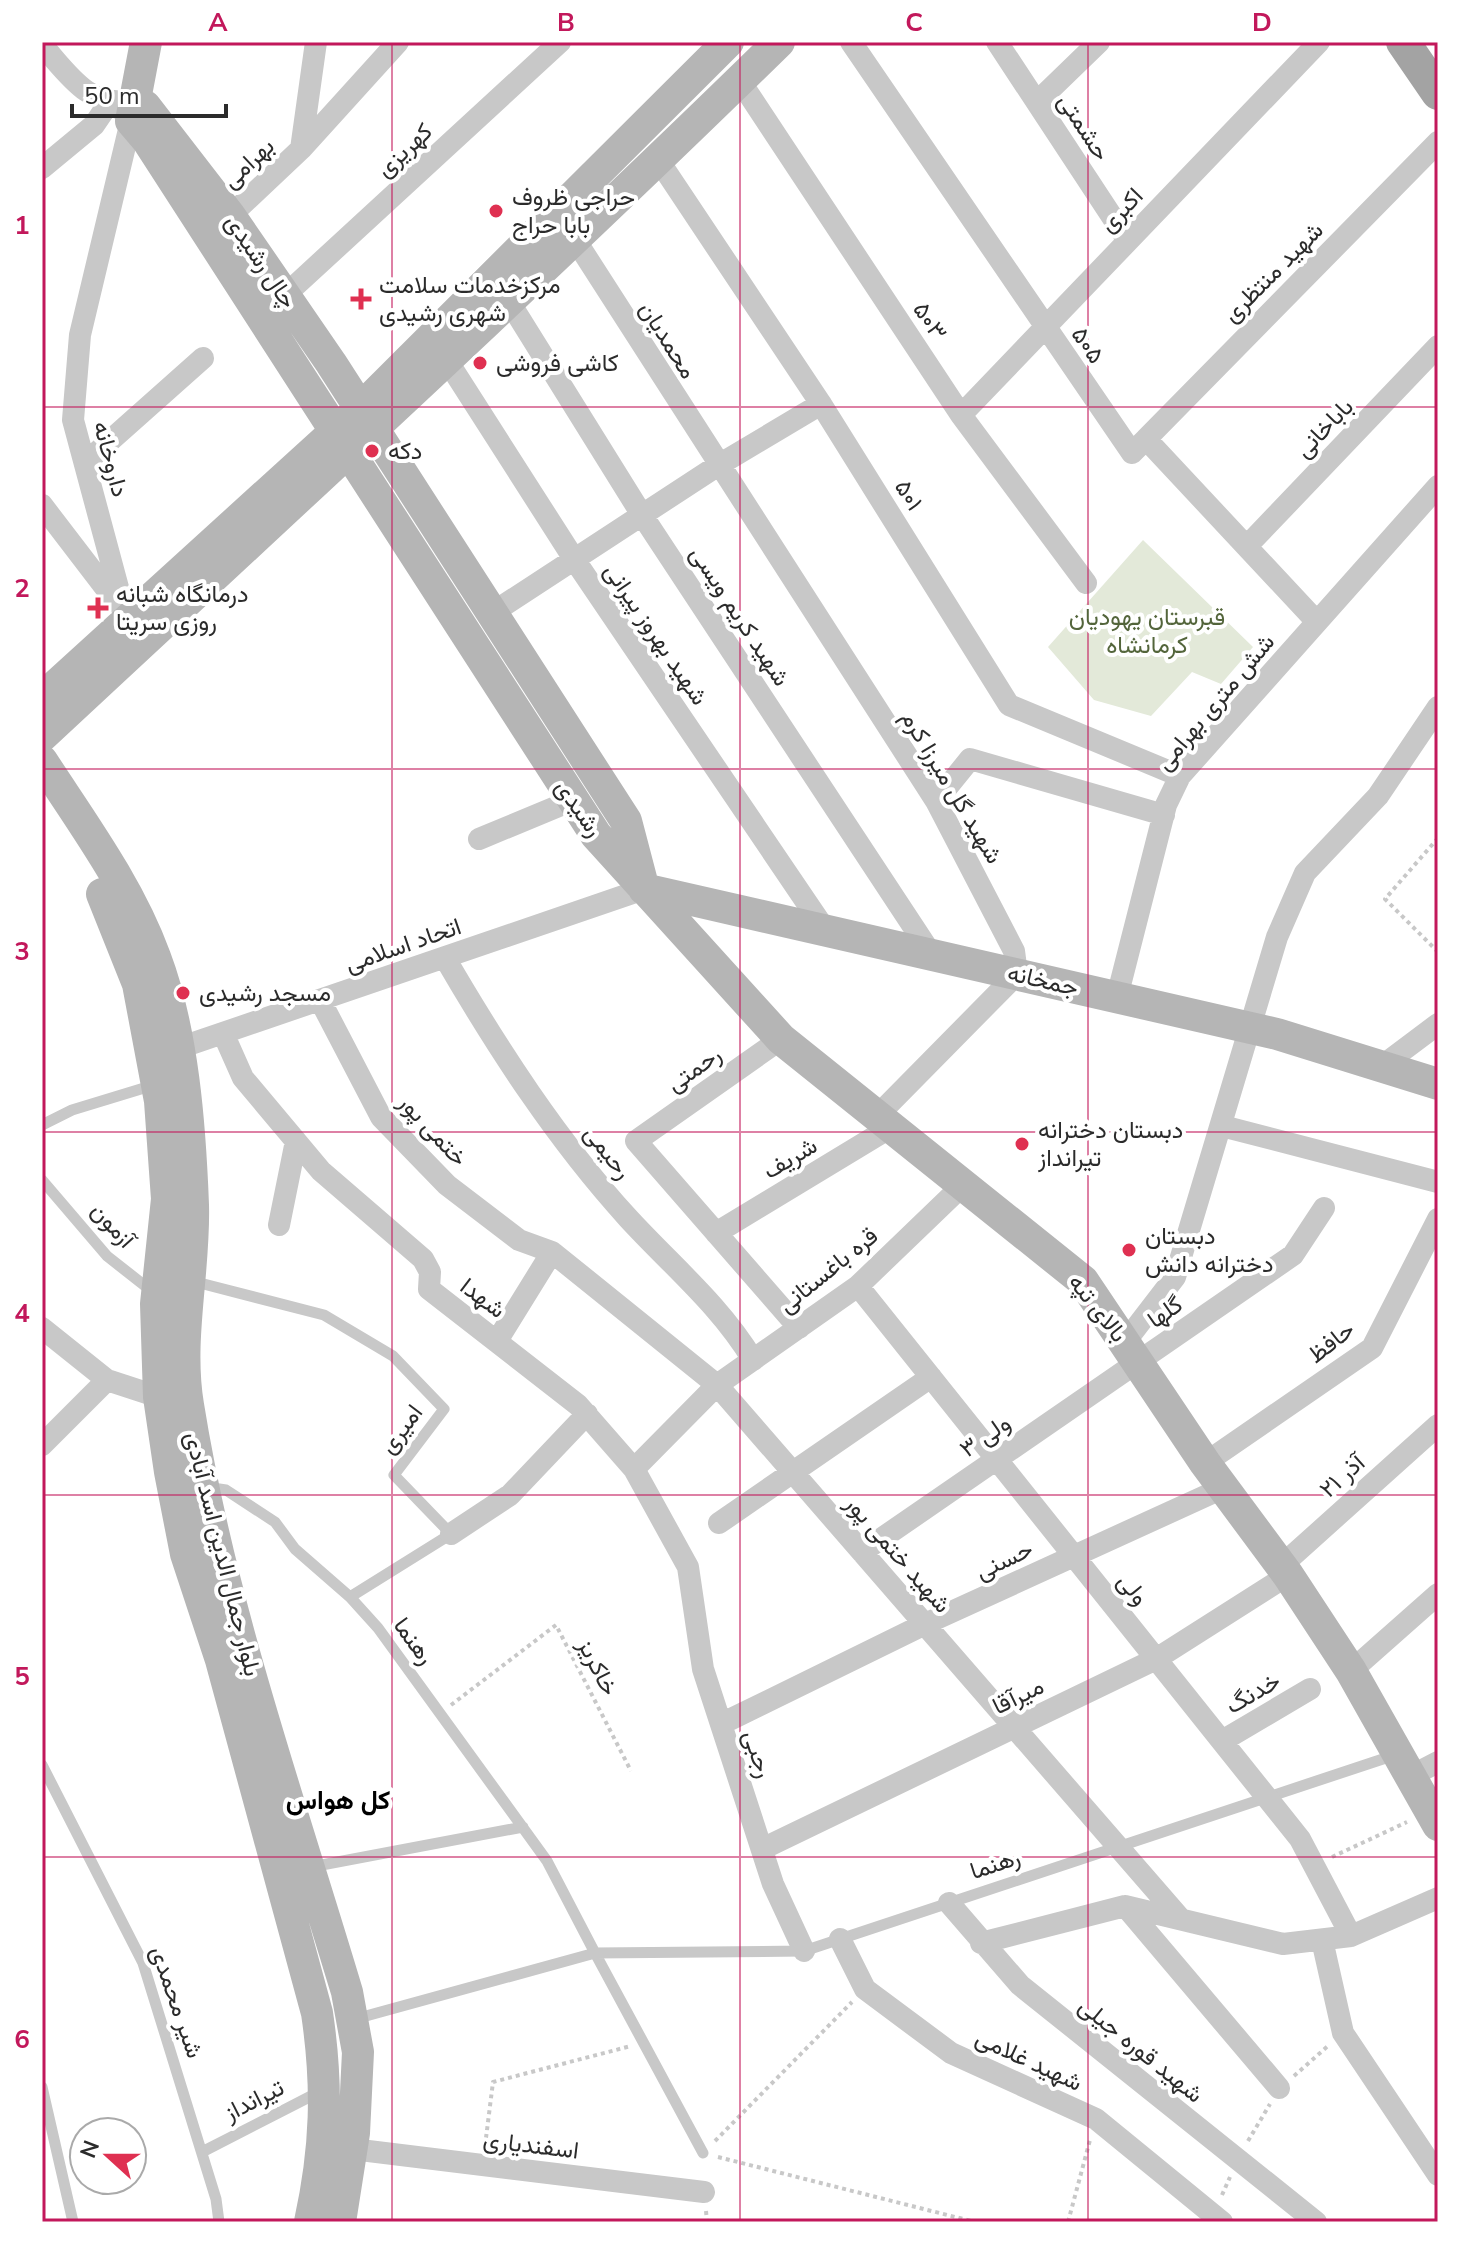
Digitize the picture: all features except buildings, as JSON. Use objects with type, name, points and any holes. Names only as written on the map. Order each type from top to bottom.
[{"type":"main road","points":[[123,106],[146,42]]},
{"type":"main road","points":[[348,456],[365,467],[373,458],[376,432],[728,42]]},
{"type":"main road","points":[[42,736],[245,545],[376,432],[779,42]]},
{"type":"main road","points":[[1403,42],[1438,93]]},
{"type":"main road","name":"چال رشیدی","points":[[123,106],[164,127],[230,216],[376,432]]},
{"type":"main road","name":"چال رشیدی","points":[[123,106],[348,456]]},
{"type":"main road","points":[[304,386],[325,383],[331,363]]},
{"type":"main road","name":"رشیدی","points":[[376,432],[626,821],[644,889]]},
{"type":"main road","points":[[42,698],[125,616],[348,456]]},
{"type":"main road","name":"رشیدی","points":[[348,456],[596,835],[644,889]]},
{"type":"main road","name":"بلوار جمال الدین اسد آبادی","points":[[42,761],[115,874],[141,925],[167,992],[179,1048],[193,1207],[187,1280],[186,1554],[221,1660],[317,2013],[341,2087],[352,2149],[340,2222]]},
{"type":"main road","name":"بلوار جمال الدین اسد آبادی","points":[[42,796],[108,904],[127,950],[146,1018],[157,1085],[167,1199],[157,1295],[159,1397],[237,1629],[347,1992],[358,2052],[325,2132],[310,2222]]},
{"type":"main road","name":"جمخانه","points":[[644,889],[1249,1028],[1438,1084]]},
{"type":"main road","name":"بالای تپه","points":[[644,889],[781,1039],[1083,1281],[1214,1475],[1285,1570],[1417,1764],[1434,1818]]},
{"type":"street","points":[[301,149],[316,42]]},
{"type":"street","name":"بهرامی","points":[[230,216],[301,149],[398,42]]},
{"type":"street","name":"کهریزی","points":[[284,296],[560,42]]},
{"type":"street","name":"۵۰۵","points":[[851,42],[1132,453],[1146,439]]},
{"type":"street","name":"حشمتی","points":[[997,42],[1128,241]]},
{"type":"street","points":[[1037,102],[1099,42]]},
{"type":"street","name":"اکبری","points":[[961,415],[1319,42]]},
{"type":"street","points":[[42,45],[81,88],[123,106]]},
{"type":"street","name":"۵۰۳","points":[[740,81],[961,415],[1086,583]]},
{"type":"street","points":[[42,168],[94,125],[123,106]]},
{"type":"street","name":"داروخانه","points":[[123,106],[80,335],[73,420],[125,616]]},
{"type":"street","name":"شهید منتظری","points":[[1146,439],[1438,142]]},
{"type":"street","name":"۵۰۱","points":[[659,161],[821,404],[1009,705],[1180,776]]},
{"type":"street","name":"محمدیان","points":[[576,241],[717,466]]},
{"type":"street","name":"شهید کریم ویسی","points":[[510,303],[642,515],[932,955]]},
{"type":"street","name":"باباخانی","points":[[1247,546],[1438,346]]},
{"type":"street","points":[[85,463],[203,358]]},
{"type":"street","name":"شهید بهروز پیرانی","points":[[448,362],[574,559],[826,931]]},
{"type":"street","points":[[492,613],[717,466],[821,404]]},
{"type":"street","points":[[1146,439],[1317,622]]},
{"type":"street","name":"شهید گل میرزا کرم","points":[[717,466],[936,801],[1014,951],[1017,974]]},
{"type":"street","name":"شش متری بهرامی","points":[[1117,997],[1164,815],[1180,776],[1438,486]]},
{"type":"street","points":[[42,505],[125,616]]},
{"type":"street","points":[[1132,1352],[1175,1277],[1277,937],[1305,873],[1378,796],[1438,707]]},
{"type":"street","points":[[936,801],[970,759],[1164,815]]},
{"type":"street","points":[[479,839],[573,800]]},
{"type":"street","name":"اتحاد اسلامی","points":[[179,1048],[644,889]]},
{"type":"street","name":"رحیمی","points":[[445,958],[480,1017],[559,1132],[627,1217],[692,1281],[739,1336],[753,1360]]},
{"type":"street","points":[[884,1122],[1017,974]]},
{"type":"street","name":"ختمی پور","points":[[320,1000],[381,1117],[447,1185],[519,1240],[552,1252]]},
{"type":"street","points":[[1382,1066],[1438,1024]]},
{"type":"street","name":"شهدا","points":[[223,1033],[243,1078],[321,1171],[423,1259],[430,1272],[429,1289],[587,1414],[634,1469],[688,1567]]},
{"type":"street","name":"رحمتی","points":[[716,1233],[636,1141],[781,1039]]},
{"type":"street","name":"شریف","points":[[716,1233],[884,1122]]},
{"type":"street","points":[[1222,1126],[1438,1182]]},
{"type":"street","points":[[279,1225],[296,1141]]},
{"type":"street","name":"قره باغستانی","points":[[634,1469],[717,1385],[858,1286],[963,1185]]},
{"type":"street","name":"گلها","points":[[1132,1352],[1293,1255],[1324,1208]]},
{"type":"street","name":"حافظ","points":[[1214,1475],[1372,1348],[1438,1219]]},
{"type":"street","points":[[716,1233],[799,1328]]},
{"type":"street","points":[[497,1341],[552,1252]]},
{"type":"street","name":"شهید ختمی پور","points":[[552,1252],[717,1385],[1179,1917]]},
{"type":"street","name":"ولی","points":[[858,1286],[1300,1839],[1351,1936]]},
{"type":"street","points":[[42,1328],[107,1380],[159,1397]]},
{"type":"street","name":"ولی ۳","points":[[862,1552],[997,1460],[1132,1352]]},
{"type":"street","points":[[719,1523],[931,1377]]},
{"type":"street","points":[[42,1445],[107,1380]]},
{"type":"street","points":[[451,1534],[510,1495],[587,1414]]},
{"type":"street","name":"۲۱ آذر","points":[[1285,1570],[1438,1425]]},
{"type":"street","name":"حسنی","points":[[721,1724],[925,1624],[1074,1556],[1214,1475]]},
{"type":"street","name":"رجبی","points":[[688,1567],[703,1669],[762,1849],[804,1951]]},
{"type":"street","name":"میرآقا","points":[[762,1849],[1156,1659],[1285,1570]]},
{"type":"street","points":[[1351,1671],[1438,1594]]},
{"type":"street","name":"خدنگ","points":[[1222,1741],[1310,1689]]},
{"type":"street","points":[[981,1943],[1125,1906],[1283,1944],[1351,1936],[1438,1898]]},
{"type":"street","name":"شهید قوره جیلی","points":[[949,1903],[1020,1985],[1316,2222]]},
{"type":"street","points":[[1125,1906],[1279,2088]]},
{"type":"street","name":"شهید غلامی","points":[[840,1939],[865,1989],[951,2053],[1096,2119],[1218,2218]]},
{"type":"street","points":[[1322,1940],[1343,2033],[1438,2175]]},
{"type":"street","name":"اسفندیاری","points":[[352,2149],[704,2192]]},
{"type":"lane","points":[[42,1125],[72,1110],[157,1085]]},
{"type":"lane","name":"آزمون","points":[[42,1180],[107,1256],[157,1295]]},
{"type":"lane","name":"امیری","points":[[187,1280],[324,1315],[393,1356],[444,1409],[394,1475],[451,1534]]},
{"type":"lane","name":"رهنما","points":[[188,1489],[226,1490],[275,1522],[295,1549],[350,1597],[378,1628],[547,1861],[595,1953]]},
{"type":"lane","points":[[350,1597],[451,1534]]},
{"type":"lane","name":"رهنما","points":[[350,2020],[595,1953],[804,1951],[1266,1798],[1417,1764]]},
{"type":"lane","name":"شیر محمدی","points":[[42,1765],[143,1963],[216,2199],[219,2222]]},
{"type":"lane","points":[[310,1867],[523,1827]]},
{"type":"lane","points":[[595,1953],[703,2153]]},
{"type":"lane","points":[[42,2087],[73,2222]]},
{"type":"lane","name":"تیرانداز","points":[[202,2152],[341,2087]]},
{"type":"path","points":[[1438,838],[1385,899],[1438,952]]},
{"type":"path","name":"خاکریز","points":[[440,1714],[556,1625],[631,1771]]},
{"type":"path","points":[[1314,1865],[1434,1818]]},
{"type":"path","points":[[703,2153],[865,1989]]},
{"type":"path","points":[[1218,2218],[1237,2160],[1279,2088],[1343,2033]]},
{"type":"path","points":[[482,2165],[493,2082],[645,2043]]},
{"type":"path","points":[[1068,2222],[1096,2119]]},
{"type":"path","points":[[703,2153],[975,2222]]},
{"type":"path","points":[[704,2192],[707,2222]]},
{"type":"green space","name":"قبرستان یهودیان کرمانشاه","points":[[1143,540],[1253,647],[1221,684],[1192,672],[1151,716],[1094,700],[1048,647]]},
{"type":"place","name":"حراجی ظروف بابا حراج","points":[[496,211]]},
{"type":"place","name":"مرکزخدمات سلامت شهری رشیدی","points":[[361,299]]},
{"type":"place","name":"کاشی فروشی","points":[[480,363]]},
{"type":"place","name":"دکه","points":[[372,451]]},
{"type":"place","name":"درمانگاه شبانه روزی سریتا","points":[[98,608]]},
{"type":"place","name":"مسجد رشیدی","points":[[183,993]]},
{"type":"place","name":"دبستان دخترانه تیرانداز","points":[[1022,1144]]},
{"type":"place","name":"دبستان دخترانه دانش","points":[[1129,1250]]},
{"type":"district","name":"کل هواس","points":[[338,1800]]}]
